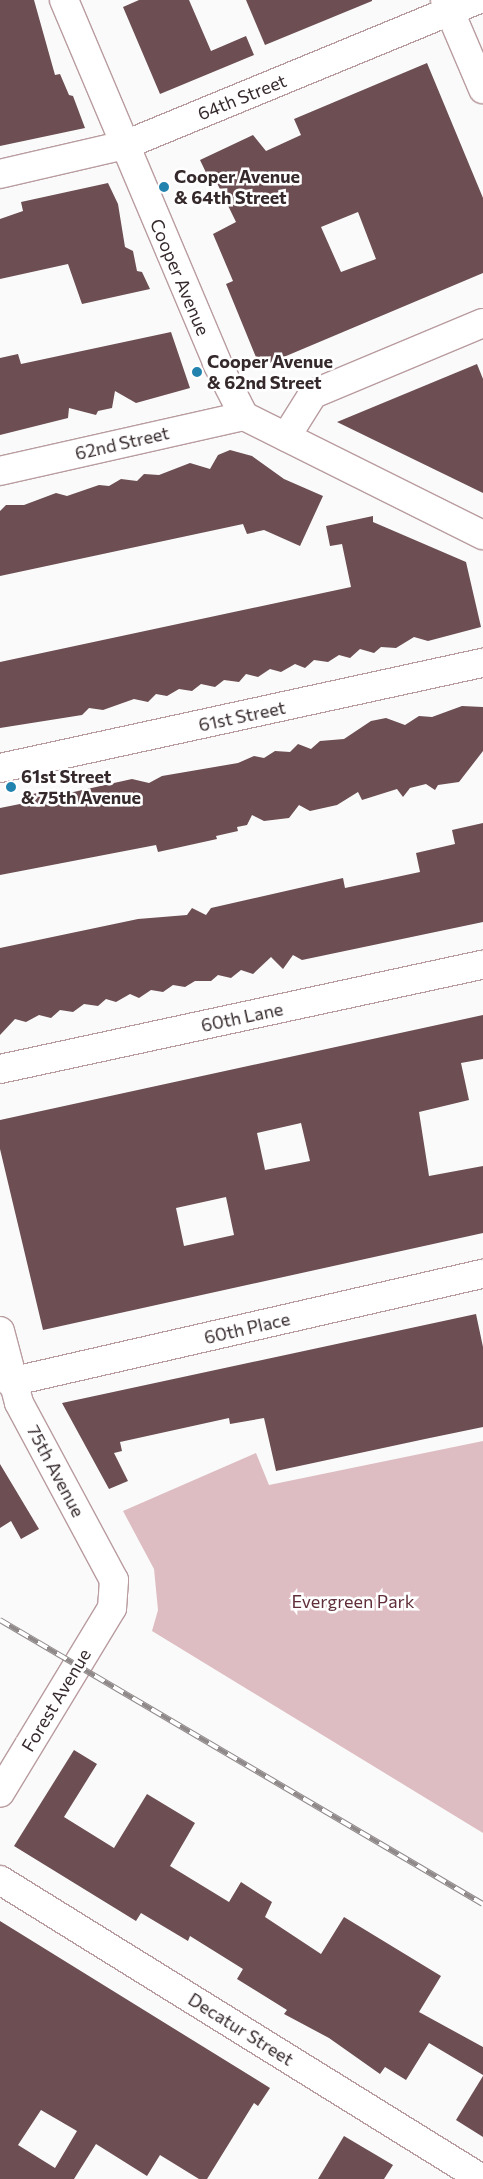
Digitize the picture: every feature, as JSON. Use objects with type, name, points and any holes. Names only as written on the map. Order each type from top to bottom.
[{"type":"street","name":"Cooper Avenue","points":[[64,0],[217,363],[244,416]]},
{"type":"street","name":"64th Street","points":[[0,174],[125,145],[448,6],[477,0]]},
{"type":"street","points":[[448,6],[483,89]]},
{"type":"street","points":[[286,437],[313,394],[483,324]]},
{"type":"street","points":[[244,416],[483,535]]},
{"type":"street","name":"62nd Street","points":[[0,471],[244,416]]},
{"type":"street","name":"61st Street","points":[[0,768],[483,663]]},
{"type":"street","name":"60th Lane","points":[[0,1070],[483,965]]},
{"type":"street","name":"60th Place","points":[[10,1382],[483,1274]]},
{"type":"street","name":"75th Avenue","points":[[0,1331],[10,1382],[114,1580],[112,1608]]},
{"type":"street","name":"Forest Avenue","points":[[0,1793],[112,1608]]},
{"type":"street","name":"Decatur Street","points":[[0,1880],[482,2179]]},
{"type":"green space","name":"Evergreen Park","points":[[483,1441],[483,1833],[152,1631],[158,1610],[154,1569],[123,1511],[256,1453],[269,1485]]},
{"type":"building","points":[[0,0],[34,0],[55,75],[60,74],[69,95],[73,96],[85,128],[0,146]]},
{"type":"building","points":[[139,0],[189,0],[211,51],[246,36],[254,55],[160,94],[123,7]]},
{"type":"building","points":[[246,0],[372,0],[372,1],[265,45]]},
{"type":"building","points":[[427,63],[483,198],[483,273],[260,367],[226,284],[233,281],[213,234],[236,222],[216,181],[211,183],[200,160],[253,135],[266,151],[301,135],[294,119]],"holes":[[[358,212],[376,259],[341,272],[321,227]]]},
{"type":"building","points":[[108,183],[118,204],[125,247],[133,251],[137,271],[142,272],[150,289],[82,304],[68,264],[0,279],[0,219],[23,211],[21,202]]},
{"type":"building","points":[[171,332],[190,388],[136,403],[115,391],[112,408],[98,411],[96,415],[69,408],[68,418],[0,435],[0,358],[18,354],[21,364]]},
{"type":"building","points":[[477,364],[483,379],[483,493],[337,422]]},
{"type":"building","points":[[230,450],[252,456],[284,479],[323,496],[300,546],[264,530],[247,534],[243,524],[0,576],[0,511],[6,505],[24,505],[56,493],[67,496],[99,485],[109,486],[121,479],[137,481],[144,474],[159,475],[190,463],[210,469],[218,455]]},
{"type":"building","points":[[373,516],[373,522],[466,562],[481,627],[428,641],[414,637],[396,648],[381,647],[374,653],[360,649],[350,658],[339,655],[328,662],[314,660],[305,668],[295,664],[281,672],[270,669],[258,677],[246,674],[239,682],[224,680],[215,687],[201,684],[192,691],[179,689],[167,696],[156,694],[148,702],[134,699],[103,710],[89,708],[82,715],[0,728],[0,662],[351,587],[342,544],[330,546],[326,526]]},
{"type":"building","points":[[462,706],[483,707],[483,751],[459,782],[438,785],[435,790],[426,784],[410,788],[403,797],[397,789],[362,800],[358,792],[337,805],[310,811],[299,805],[289,818],[264,821],[252,815],[247,825],[237,827],[238,831],[216,836],[217,839],[158,852],[156,845],[0,875],[0,808],[25,803],[32,794],[51,791],[60,795],[132,779],[149,783],[162,776],[238,763],[254,756],[264,758],[275,751],[290,752],[298,744],[311,749],[320,741],[344,739],[371,721],[386,718],[405,725],[419,716],[432,717]]},
{"type":"building","points":[[483,823],[483,922],[302,960],[293,955],[283,969],[271,957],[253,974],[241,970],[231,978],[218,975],[211,981],[195,981],[185,987],[173,985],[163,992],[151,990],[139,998],[130,994],[116,1002],[106,999],[98,1006],[84,1004],[73,1012],[60,1010],[51,1018],[39,1015],[26,1022],[15,1019],[0,1035],[0,948],[138,919],[187,915],[192,908],[206,915],[211,908],[343,878],[345,888],[420,872],[416,853],[455,844],[452,830]]},
{"type":"building","points":[[483,1015],[483,1059],[461,1063],[469,1100],[419,1112],[429,1176],[483,1166],[483,1233],[43,1330],[0,1149],[0,1120]],"holes":[[[301,1123],[310,1161],[265,1170],[257,1133]],[[226,1197],[234,1235],[184,1246],[176,1208]]]},
{"type":"building","points":[[476,1314],[483,1347],[483,1427],[276,1471],[264,1418],[230,1424],[229,1418],[120,1442],[122,1451],[114,1453],[128,1481],[109,1489],[62,1403]]},
{"type":"building","points":[[0,1464],[39,1529],[21,1539],[11,1521],[0,1528]]},
{"type":"building","points":[[74,1750],[97,1764],[64,1817],[114,1848],[147,1794],[195,1823],[170,1866],[229,1902],[241,1882],[272,1902],[265,1917],[321,1954],[344,1917],[441,1976],[419,2012],[483,2047],[483,2075],[429,2043],[406,2080],[385,2067],[380,2074],[329,2038],[284,2014],[287,2010],[237,1979],[243,1969],[190,1936],[188,1941],[141,1913],[136,1921],[14,1846]]},
{"type":"building","points":[[0,1921],[270,2088],[258,2106],[254,2103],[207,2179],[199,2179],[160,2155],[147,2176],[96,2144],[74,2179],[0,2179]],"holes":[[[41,2110],[77,2131],[55,2168],[18,2145]]]},
{"type":"building","points":[[483,2076],[483,2137],[456,2120]]},
{"type":"building","points":[[344,2136],[393,2165],[384,2179],[318,2179]]},
{"type":"railway","points":[[0,1620],[483,1904]]},
{"type":"place","name":"Cooper Avenue & 64th Street","points":[[164,187]]},
{"type":"place","name":"Cooper Avenue & 62nd Street","points":[[197,372]]},
{"type":"place","name":"61st Street & 75th Avenue","points":[[11,787]]}]
